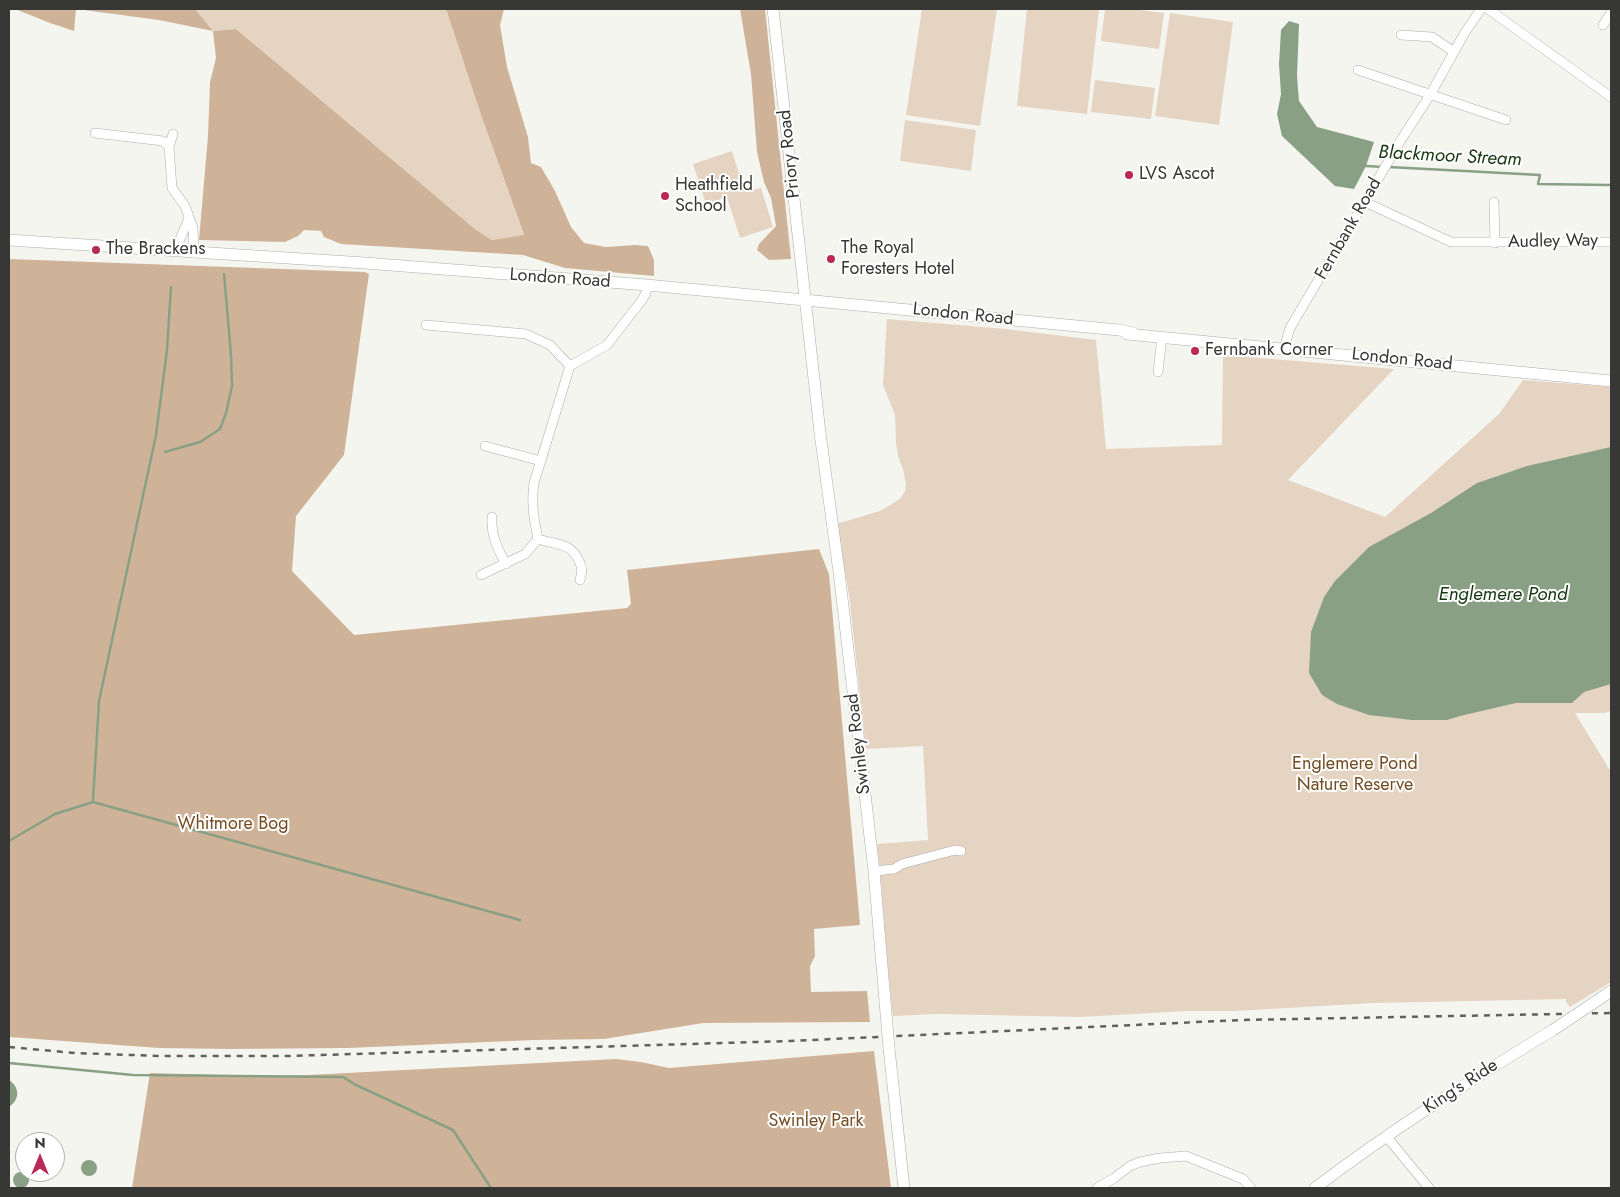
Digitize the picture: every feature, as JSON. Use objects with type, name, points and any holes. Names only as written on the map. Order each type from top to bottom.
[{"type":"main road","name":"Priory Road","points":[[774,9],[805,300]]},
{"type":"main road","name":"London Road","points":[[9,240],[365,263],[647,285],[1611,381]]},
{"type":"main road","name":"Swinley Road","points":[[805,300],[874,871],[887,1025],[904,1188]]},
{"type":"main road","name":"King's Ride","points":[[1315,1188],[1386,1136],[1611,991]]},
{"type":"street","name":"Fernbank Road","points":[[1284,348],[1290,328],[1481,9]]},
{"type":"street","points":[[1488,9],[1611,97]]},
{"type":"street","points":[[1603,25],[1611,13]]},
{"type":"street","points":[[1401,35],[1432,37],[1454,52]]},
{"type":"street","points":[[1358,70],[1506,120]]},
{"type":"street","points":[[95,133],[163,141],[169,147]]},
{"type":"street","points":[[173,134],[169,147],[172,188],[185,206],[190,218],[193,228],[194,252]]},
{"type":"street","name":"Audley Way","points":[[1366,202],[1447,241],[1458,243],[1611,242]]},
{"type":"street","name":"Audley Way","points":[[1494,202],[1495,243]]},
{"type":"street","points":[[175,251],[190,218]]},
{"type":"street","points":[[538,539],[532,514],[534,483],[570,366],[607,345],[646,294],[647,285]]},
{"type":"street","points":[[426,325],[526,334],[550,344],[570,366]]},
{"type":"street","points":[[1158,372],[1162,337]]},
{"type":"street","points":[[485,446],[541,461]]},
{"type":"street","points":[[492,517],[495,542],[506,564]]},
{"type":"street","points":[[481,575],[525,554],[538,539]]},
{"type":"street","points":[[538,539],[563,545],[575,552],[582,570],[580,580]]},
{"type":"street","points":[[874,871],[894,869],[902,864],[955,850],[962,851]]},
{"type":"street","points":[[1386,1136],[1429,1188]]},
{"type":"street","points":[[1097,1188],[1130,1166],[1140,1162],[1186,1156],[1243,1179],[1251,1188]]},
{"type":"green space","points":[[15,9],[76,9],[74,31],[50,23]]},
{"type":"green space","points":[[76,9],[195,9],[213,31],[159,20]]},
{"type":"green space","points":[[195,9],[446,9],[524,236],[492,240],[475,229],[236,29],[213,31]]},
{"type":"green space","points":[[446,9],[504,9],[500,25],[507,67],[528,137],[531,163],[541,167],[555,191],[571,227],[584,243],[606,247],[648,246],[654,260],[654,276],[565,268],[523,255],[341,244],[324,237],[321,231],[304,230],[298,236],[285,242],[199,240],[208,136],[210,82],[216,58],[213,31],[236,29],[475,229],[492,240],[524,235]]},
{"type":"green space","points":[[740,9],[765,9],[791,259],[769,260],[757,250],[759,244],[776,226],[771,198],[764,182],[757,152],[751,74]]},
{"type":"green space","points":[[922,9],[997,9],[980,126],[906,115]]},
{"type":"green space","points":[[1027,9],[1099,9],[1087,114],[1017,106]]},
{"type":"green space","points":[[1105,9],[1131,9],[1164,13],[1159,49],[1101,41]]},
{"type":"green space","points":[[1170,13],[1233,22],[1219,125],[1155,116]]},
{"type":"green space","points":[[1095,80],[1155,88],[1151,119],[1091,112]]},
{"type":"green space","points":[[905,120],[976,130],[971,171],[900,161]]},
{"type":"green space","points":[[732,151],[745,192],[761,188],[773,227],[740,238],[727,197],[706,204],[693,164]]},
{"type":"green space","name":"Whitmore Bog","points":[[9,259],[365,272],[369,274],[344,455],[296,516],[292,571],[354,635],[627,608],[631,604],[627,570],[819,549],[829,574],[860,925],[814,929],[815,956],[810,966],[811,992],[867,991],[870,1022],[703,1023],[604,1039],[349,1048],[159,1048],[9,1037]]},
{"type":"green space","name":"Englemere Pond Nature Reserve","points":[[887,319],[1006,329],[1096,340],[1106,449],[1222,445],[1223,355],[1394,369],[1288,480],[1385,517],[1499,414],[1523,380],[1611,387],[1611,711],[1605,713],[1575,713],[1611,772],[1611,982],[1570,1007],[1566,999],[1374,1003],[1082,1017],[937,1014],[893,1016],[877,844],[928,840],[923,746],[866,749],[849,594],[836,524],[880,511],[900,499],[905,491],[906,484],[896,443],[895,415],[883,385]]},
{"type":"green space","name":"Swinley Park","points":[[874,1051],[891,1188],[132,1188],[150,1073],[257,1076],[308,1075],[616,1059],[669,1068]]},
{"type":"water","points":[[1289,21],[1299,24],[1297,76],[1299,101],[1317,127],[1374,142],[1366,166],[1354,189],[1335,186],[1282,136],[1277,114],[1281,94],[1279,64],[1281,30]]},
{"type":"water","name":"Englemere Pond","points":[[1611,447],[1611,684],[1584,692],[1572,703],[1516,703],[1447,720],[1412,720],[1369,715],[1337,704],[1322,695],[1309,673],[1311,632],[1324,597],[1335,581],[1369,547],[1431,513],[1477,483],[1527,466]]},
{"type":"water","points":[[9,1080],[17,1090],[17,1097],[9,1107]]},
{"type":"water","points":[[89,1160],[95,1162],[97,1168],[95,1174],[89,1176],[83,1174],[81,1168],[83,1162]]},
{"type":"water","points":[[15,1174],[15,1182],[28,1182],[27,1186],[21,1188],[15,1186],[14,1177]]},
{"type":"waterway","name":"Blackmoor Stream","points":[[1366,166],[1383,167]]},
{"type":"waterway","name":"Blackmoor Stream","points":[[1389,167],[1540,175],[1538,184],[1611,185]]},
{"type":"waterway","points":[[165,452],[200,442],[220,429],[226,413],[232,386],[224,274]]},
{"type":"waterway","points":[[93,801],[99,701],[156,435],[167,350],[171,287]]},
{"type":"waterway","points":[[9,841],[55,814],[93,802],[520,920]]},
{"type":"waterway","points":[[9,1063],[133,1075],[343,1077],[356,1085],[453,1130],[491,1188]]},
{"type":"railway","points":[[9,1047],[75,1053],[160,1056],[287,1056],[790,1041],[1241,1020],[1611,1013]]},
{"type":"place","name":"LVS Ascot","points":[[1129,175]]},
{"type":"place","name":"Heathfield School","points":[[665,196]]},
{"type":"place","name":"The Brackens","points":[[96,250]]},
{"type":"place","name":"The Royal Foresters Hotel","points":[[831,259]]},
{"type":"place","name":"Fernbank Corner","points":[[1195,351]]}]
